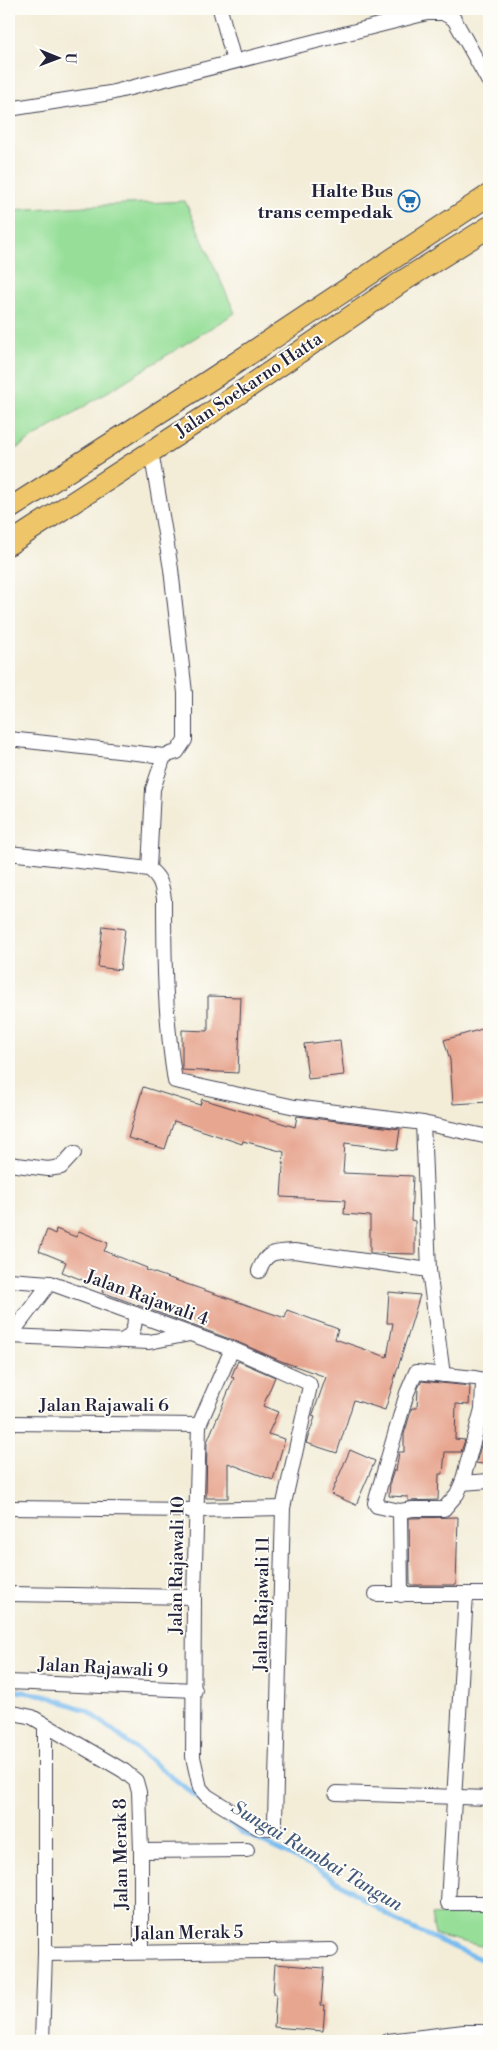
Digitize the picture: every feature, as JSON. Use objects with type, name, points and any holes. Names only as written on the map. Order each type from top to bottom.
[{"type":"main road","name":"Jalan Soekarno Hatta","points":[[9,510],[210,380],[489,195]]},
{"type":"main road","name":"Jalan Soekarno Hatta","points":[[16,539],[151,451],[406,279],[489,227]]},
{"type":"main road","points":[[9,510],[16,539]]},
{"type":"street","points":[[220,9],[234,61]]},
{"type":"street","points":[[9,109],[110,93],[427,13],[443,12],[454,19],[489,82]]},
{"type":"street","points":[[9,739],[164,756],[177,752],[185,740],[185,693],[171,569],[151,451]]},
{"type":"street","points":[[149,869],[153,789],[164,756]]},
{"type":"street","points":[[9,853],[149,869],[157,875],[162,886],[164,981],[174,1081],[295,1107],[423,1123],[489,1137]]},
{"type":"street","points":[[423,1123],[429,1270],[443,1375]]},
{"type":"street","points":[[9,1164],[48,1169],[61,1167],[74,1153]]},
{"type":"street","points":[[259,1271],[263,1261],[274,1252],[294,1251],[429,1270]]},
{"type":"street","name":"Jalan Rajawali 4","points":[[9,1280],[50,1283],[232,1349]]},
{"type":"street","points":[[9,1336],[50,1283]]},
{"type":"street","points":[[124,1340],[132,1334],[135,1326],[135,1314]]},
{"type":"street","points":[[9,1336],[149,1342],[191,1334]]},
{"type":"street","name":"Jalan Rajawali 10","points":[[200,1788],[194,1757],[194,1597],[199,1425],[232,1349]]},
{"type":"street","name":"Jalan Rajawali 11","points":[[200,1788],[207,1796],[257,1828],[273,1826],[275,1821],[283,1508],[310,1386],[309,1383],[232,1349]]},
{"type":"street","points":[[416,1372],[443,1375],[480,1379],[483,1383],[485,1409],[458,1494],[444,1508],[420,1508],[400,1511],[377,1506],[375,1503],[407,1393],[416,1372]]},
{"type":"street","name":"Jalan Rajawali 6","points":[[9,1424],[199,1425]]},
{"type":"street","points":[[462,1483],[489,1481]]},
{"type":"street","points":[[9,1508],[196,1510],[283,1508]]},
{"type":"street","points":[[400,1511],[401,1595]]},
{"type":"street","points":[[9,1594],[194,1597]]},
{"type":"street","points":[[376,1594],[489,1594]]},
{"type":"street","points":[[466,1594],[448,1903],[489,1903]]},
{"type":"street","name":"Jalan Rajawali 9","points":[[9,1682],[195,1690]]},
{"type":"street","name":"Jalan Merak 8","points":[[9,1712],[32,1717],[124,1771],[136,1781],[141,1851],[141,1952]]},
{"type":"street","points":[[42,2041],[45,1954],[46,1726]]},
{"type":"street","points":[[336,1793],[489,1798]]},
{"type":"street","points":[[141,1851],[247,1850]]},
{"type":"street","name":"Jalan Merak 5","points":[[45,1954],[331,1950]]},
{"type":"street","points":[[389,2041],[464,2032],[489,2032]]},
{"type":"green space","points":[[185,201],[235,313],[9,453],[9,210]]},
{"type":"green space","points":[[489,1910],[489,1948],[435,1935],[431,1915]]},
{"type":"building","points":[[103,926],[125,929],[120,970],[98,967]]},
{"type":"building","points":[[208,996],[241,997],[238,1073],[182,1070],[182,1030],[208,1031]]},
{"type":"building","points":[[489,1027],[489,1102],[453,1104],[450,1060],[444,1040]]},
{"type":"building","points":[[340,1040],[344,1075],[308,1079],[304,1044]]},
{"type":"building","points":[[143,1087],[200,1105],[202,1099],[295,1127],[297,1116],[400,1129],[397,1150],[345,1143],[343,1173],[413,1176],[411,1220],[415,1221],[415,1254],[370,1253],[370,1216],[344,1214],[345,1200],[281,1197],[284,1152],[243,1141],[242,1144],[174,1121],[165,1149],[128,1138]]},
{"type":"building","points":[[56,1229],[76,1237],[79,1231],[108,1243],[104,1251],[147,1268],[146,1270],[285,1318],[287,1310],[338,1329],[335,1339],[387,1357],[393,1323],[387,1323],[389,1292],[420,1295],[385,1410],[354,1400],[337,1453],[306,1443],[315,1417],[312,1416],[326,1377],[102,1292],[103,1288],[62,1272],[66,1262],[39,1251],[47,1230],[55,1234]]},
{"type":"building","points":[[238,1361],[275,1377],[263,1406],[278,1412],[268,1434],[285,1439],[273,1480],[228,1463],[228,1498],[206,1498],[207,1442],[234,1378],[231,1377]]},
{"type":"building","points":[[422,1381],[470,1386],[469,1405],[456,1404],[455,1439],[465,1440],[461,1452],[445,1452],[443,1474],[439,1474],[438,1500],[408,1501],[408,1497],[389,1496],[390,1482],[394,1470],[396,1471],[399,1452],[404,1452],[404,1434],[412,1408],[417,1408],[418,1388]]},
{"type":"building","points":[[482,1442],[489,1442],[489,1465],[476,1463]]},
{"type":"building","points":[[350,1450],[375,1461],[356,1505],[331,1494]]},
{"type":"building","points":[[458,1517],[456,1585],[410,1585],[409,1518]]},
{"type":"building","points":[[275,1964],[324,1968],[321,2005],[325,2005],[323,2031],[274,2027],[276,1994],[273,1994]]},
{"type":"waterway","name":"Sungai Rumbai Tangun","points":[[9,1690],[44,1695],[88,1711],[243,1833],[313,1866],[402,1924],[489,1963]]},
{"type":"place","name":"Halte Bus trans cempedak","points":[[409,201]]}]
